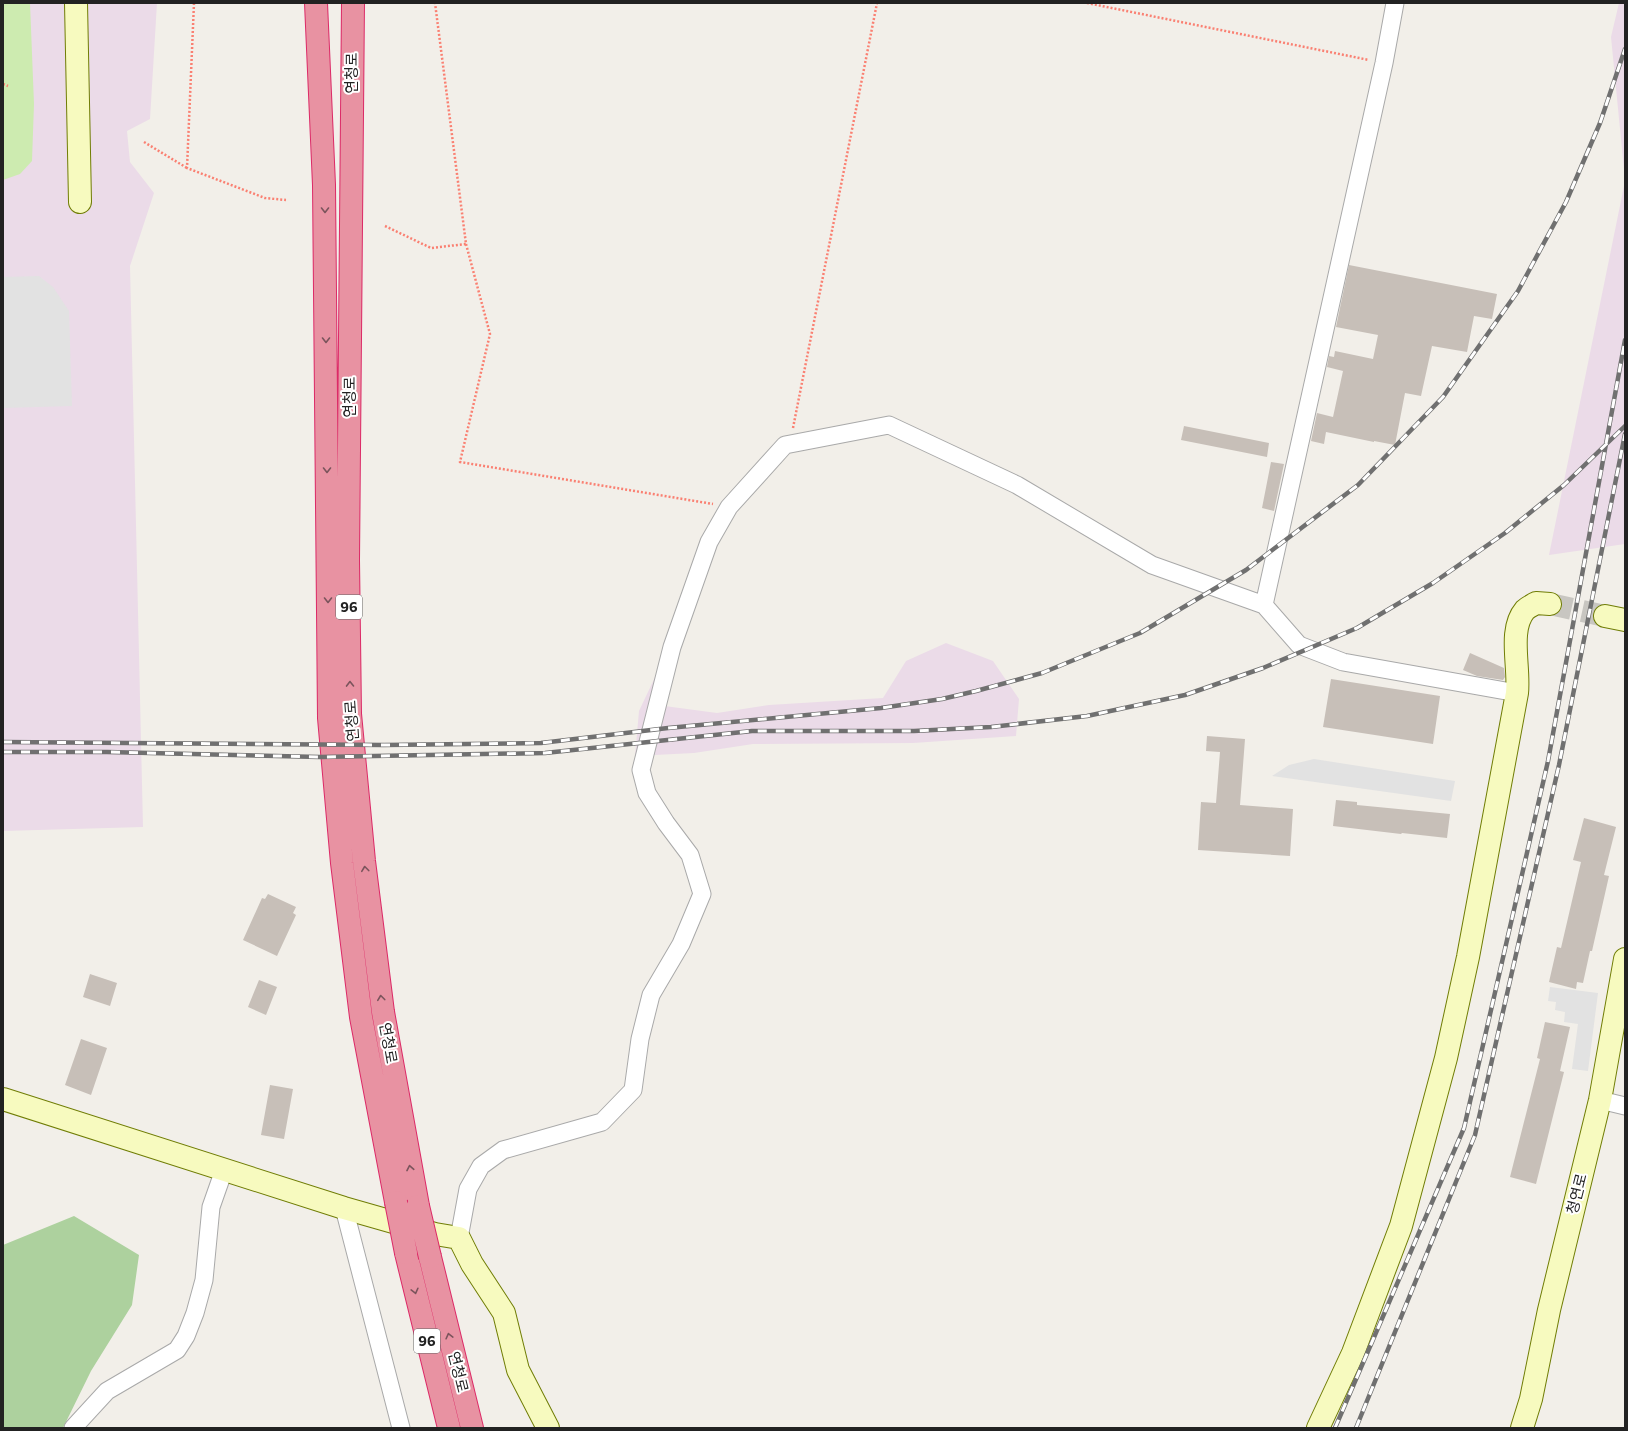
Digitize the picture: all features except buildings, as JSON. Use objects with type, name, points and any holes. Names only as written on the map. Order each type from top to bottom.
[{"type":"highway","name":"연청로","points":[[316,3],[324,185],[329,718],[342,863],[361,1017],[396,1202],[406,1253],[449,1428]]},
{"type":"highway","points":[[324,185],[325,3]]},
{"type":"highway","name":"연청로","points":[[353,3],[348,552],[350,714],[364,861],[383,1012],[418,1206],[472,1428]]},
{"type":"street","points":[[76,3],[80,202]]},
{"type":"street","points":[[1264,605],[1384,63],[1395,3]]},
{"type":"street","points":[[548,1428],[518,1370],[504,1313],[472,1264],[459,1238],[468,1189],[481,1166],[503,1150],[602,1122],[633,1090],[640,1039],[652,995],[681,944],[702,894],[690,855],[666,823],[647,792],[641,770],[672,647],[708,542],[729,507],[785,445],[889,425],[1016,485],[1152,565],[1264,605],[1299,645],[1343,662],[1517,693]]},
{"type":"street","points":[[1318,1428],[1353,1353],[1401,1226],[1446,1058],[1468,957],[1517,693],[1518,679],[1515,637],[1518,622],[1526,610],[1536,603],[1550,604]]},
{"type":"street","name":"청연로","points":[[1522,1428],[1531,1399],[1549,1310],[1600,1100],[1625,959]]},
{"type":"street","points":[[3,1099],[344,1208],[435,1234],[459,1238]]},
{"type":"street","points":[[1600,1100],[1625,1106]]},
{"type":"street","points":[[73,1428],[107,1391],[177,1350],[186,1336],[195,1314],[204,1280],[211,1207],[224,1170]]},
{"type":"street","points":[[344,1208],[401,1428]]},
{"type":"path","points":[[187,168],[194,3]]},
{"type":"path","points":[[435,3],[466,244],[490,334],[460,462],[729,507]]},
{"type":"path","points":[[785,445],[793,428],[877,3]]},
{"type":"path","points":[[1088,3],[1384,63]]},
{"type":"path","points":[[3,84],[8,86]]},
{"type":"path","points":[[144,142],[187,168],[265,198],[286,200]]},
{"type":"path","points":[[385,226],[431,248],[466,244]]},
{"type":"shaded area","points":[[3,3],[157,3],[150,119],[127,131],[130,162],[154,193],[130,266],[143,827],[3,831]]},
{"type":"shaded area","points":[[1619,3],[1625,3],[1625,180],[1611,37]]},
{"type":"shaded area","points":[[1625,181],[1625,544],[1549,555]]},
{"type":"shaded area","points":[[39,276],[53,287],[69,311],[72,406],[3,408],[3,277]]},
{"type":"shaded area","points":[[946,643],[993,661],[1019,699],[1016,736],[913,743],[753,744],[694,753],[635,756],[639,711],[656,675],[671,678],[657,705],[717,713],[769,705],[883,698],[906,661]]},
{"type":"shaded area","points":[[1314,759],[1455,781],[1451,801],[1272,776],[1289,765]]},
{"type":"shaded area","points":[[1550,987],[1598,993],[1588,1071],[1572,1069],[1578,1024],[1564,1022],[1565,1012],[1555,1010],[1556,1002],[1548,1001]]},
{"type":"green space","points":[[3,3],[30,3],[34,104],[32,161],[20,174],[3,180]]},
{"type":"green space","points":[[74,1216],[139,1255],[132,1305],[91,1371],[63,1428],[3,1428],[3,1245]]},
{"type":"tunnel","points":[[1550,604],[1605,616]]},
{"type":"railway","points":[[3,742],[384,745],[541,743],[668,728],[881,708],[942,699],[1042,673],[1140,633],[1246,570],[1358,485],[1443,397],[1518,291],[1566,202],[1600,123],[1625,49]]},
{"type":"railway","points":[[1335,1428],[1464,1128],[1548,761],[1625,340]]},
{"type":"railway","points":[[3,752],[107,752],[320,757],[545,753],[752,731],[914,731],[991,727],[1087,716],[1185,695],[1263,668],[1357,628],[1433,583],[1505,533],[1564,485],[1625,426]]},
{"type":"railway","points":[[1356,1428],[1475,1135],[1559,765],[1625,434]]}]
